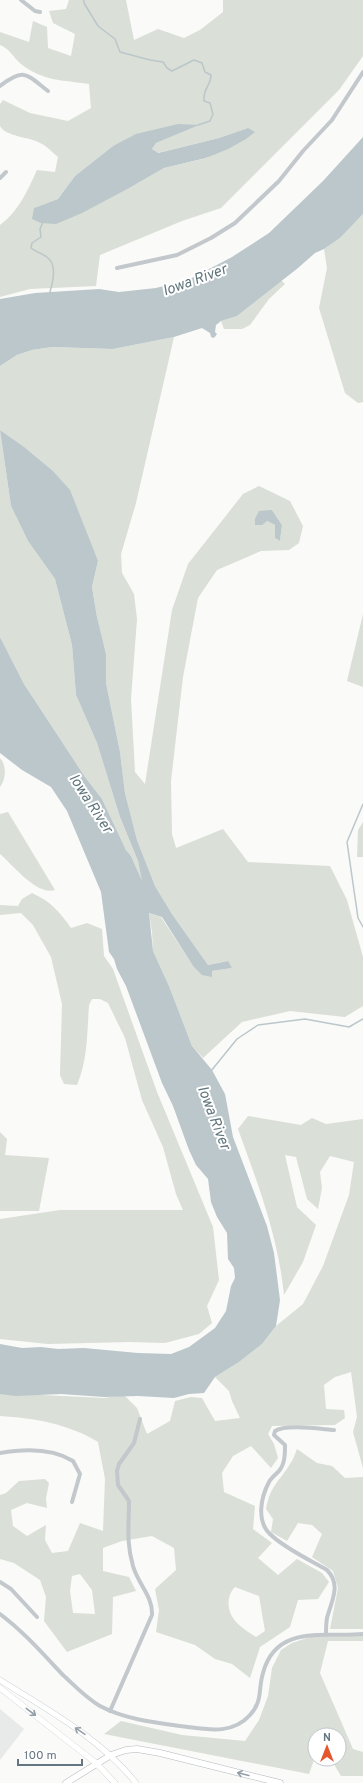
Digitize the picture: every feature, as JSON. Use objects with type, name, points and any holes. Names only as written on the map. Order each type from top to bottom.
[{"type":"highway","points":[[66,1783],[111,1755],[129,1749],[144,1749],[280,1783]]},
{"type":"main road","points":[[0,1680],[64,1720],[111,1755],[136,1783]]},
{"type":"main road","points":[[0,1688],[96,1763],[115,1783]]},
{"type":"street","points":[[21,0],[36,11],[40,12]]},
{"type":"street","points":[[117,268],[177,255],[235,223],[279,181],[303,151],[332,120],[363,72]]},
{"type":"street","points":[[0,86],[12,76],[20,74],[28,76],[48,91]]},
{"type":"street","points":[[0,178],[6,172]]},
{"type":"street","points":[[110,1710],[152,1615],[150,1599],[136,1572],[129,1546],[127,1520],[129,1502],[121,1491],[117,1480],[118,1467],[134,1443],[140,1418]]},
{"type":"street","points":[[326,1634],[327,1618],[335,1593],[333,1577],[327,1570],[269,1534],[263,1523],[261,1512],[263,1493],[271,1479],[281,1469],[285,1457],[285,1445],[274,1435],[275,1431],[278,1429],[288,1428],[334,1430]]},
{"type":"street","points":[[0,1453],[34,1450],[57,1454],[73,1461],[80,1474],[72,1502]]},
{"type":"street","points":[[0,1582],[11,1589],[37,1617]]},
{"type":"street","points":[[0,1614],[15,1626],[86,1696],[99,1705],[122,1715],[212,1731],[233,1728],[245,1720],[257,1705],[261,1693],[263,1671],[274,1652],[285,1643],[298,1637],[326,1634],[363,1634]]},
{"type":"shaded area","points":[[69,0],[126,0],[134,40],[158,29],[184,38],[200,30],[223,12],[223,0],[363,0],[363,56],[339,90],[221,208],[182,221],[100,255],[96,286],[30,289],[0,297],[0,225],[17,207],[26,193],[37,170],[55,172],[58,157],[43,144],[13,135],[3,130],[0,126],[0,104],[3,100],[30,113],[68,121],[91,108],[89,84],[53,79],[29,70],[6,48],[0,45],[0,32],[29,42],[33,21],[47,27],[48,48],[71,56],[75,34],[53,23],[49,11],[66,9]],"holes":[[[198,125],[156,143],[152,149],[157,153],[219,138],[248,128],[207,158],[164,168],[131,187],[34,208],[58,199],[75,176],[113,146]]]},
{"type":"shaded area","points":[[363,214],[363,402],[358,403],[345,393],[319,308],[327,268],[324,249],[340,238]]},
{"type":"shaded area","points":[[281,280],[285,284],[269,299],[250,325],[242,329],[224,329],[221,321],[237,316]]},
{"type":"shaded area","points":[[174,337],[136,503],[121,554],[122,573],[134,594],[137,619],[131,699],[135,772],[145,784],[172,610],[188,564],[243,494],[259,486],[290,501],[303,526],[299,543],[289,550],[261,551],[217,570],[198,598],[183,677],[171,781],[172,834],[176,848],[223,829],[248,862],[330,866],[347,900],[363,957],[363,1006],[345,1017],[290,1011],[242,1022],[203,1058],[192,1046],[169,986],[153,951],[149,913],[161,917],[193,966],[212,977],[212,971],[232,968],[227,961],[208,965],[172,914],[155,886],[137,840],[125,793],[120,752],[106,683],[105,655],[92,587],[98,561],[52,470],[23,446],[0,430],[0,366],[17,355],[32,350],[52,347],[113,349]],"holes":[[[272,510],[282,525],[280,541],[275,538],[275,525],[267,521]]]},
{"type":"shaded area","points":[[0,430],[11,506],[28,541],[55,579],[72,645],[76,695],[97,743],[120,817],[138,861],[143,884],[131,856],[126,850],[102,799],[85,777],[24,684],[0,637]]},
{"type":"shaded area","points":[[363,614],[363,687],[347,681]]},
{"type":"shaded area","points":[[0,758],[4,765],[5,772],[4,780],[0,787]]},
{"type":"shaded area","points":[[8,812],[55,890],[48,891],[33,884],[18,872],[0,854],[0,814]]},
{"type":"shaded area","points":[[363,822],[363,857],[357,857],[358,830]]},
{"type":"shaded area","points":[[32,893],[54,908],[71,928],[87,923],[102,929],[104,956],[113,969],[157,1092],[213,1227],[219,1280],[207,1306],[212,1323],[199,1334],[165,1343],[129,1342],[48,1344],[0,1339],[0,1219],[60,1210],[183,1210],[176,1194],[163,1147],[142,1100],[125,1038],[108,1003],[100,999],[92,999],[89,1005],[85,1055],[81,1075],[77,1085],[64,1084],[60,1075],[62,1004],[51,957],[33,925],[21,913],[0,915],[0,905],[18,906],[22,899]]},
{"type":"shaded area","points":[[248,1116],[301,1125],[312,1118],[326,1124],[363,1119],[363,1468],[353,1432],[357,1417],[351,1372],[335,1377],[324,1385],[326,1409],[344,1410],[345,1418],[335,1425],[272,1426],[268,1434],[274,1444],[278,1458],[271,1468],[251,1446],[233,1456],[222,1473],[224,1492],[255,1506],[253,1529],[272,1543],[258,1558],[278,1575],[297,1559],[322,1573],[329,1582],[318,1599],[298,1600],[290,1627],[260,1647],[250,1678],[232,1664],[215,1659],[195,1645],[156,1632],[159,1610],[155,1589],[176,1570],[174,1548],[152,1536],[122,1541],[103,1548],[103,1571],[129,1577],[136,1591],[113,1597],[112,1634],[67,1652],[44,1621],[46,1597],[40,1580],[14,1563],[0,1559],[0,1495],[6,1493],[19,1481],[45,1479],[49,1483],[46,1498],[47,1508],[27,1503],[11,1510],[13,1526],[27,1536],[46,1525],[45,1540],[52,1553],[68,1551],[80,1523],[103,1531],[105,1479],[98,1442],[63,1426],[26,1418],[0,1416],[0,1393],[104,1398],[124,1395],[137,1408],[147,1434],[170,1421],[175,1401],[191,1397],[202,1398],[215,1421],[240,1418],[229,1391],[215,1377],[239,1362],[262,1344],[276,1326],[303,1304],[323,1266],[349,1195],[354,1162],[330,1156],[320,1172],[322,1188],[318,1209],[307,1199],[296,1157],[285,1155],[297,1207],[316,1225],[303,1262],[284,1295],[272,1231],[260,1190],[238,1129]],"holes":[[[80,1574],[92,1590],[95,1614],[73,1613],[70,1591],[72,1576]],[[235,1587],[259,1596],[265,1631],[256,1637],[240,1626],[231,1615],[229,1600]]]},
{"type":"shaded area","points":[[0,1132],[7,1139],[5,1155],[49,1158],[39,1211],[0,1211]]},
{"type":"shaded area","points":[[297,1449],[317,1463],[332,1466],[345,1478],[363,1477],[363,1629],[330,1629],[338,1588],[333,1571],[312,1557],[322,1534],[312,1525],[298,1523],[287,1541],[271,1532],[273,1519],[266,1509],[268,1501],[272,1489],[291,1462]]},
{"type":"shaded area","points":[[363,1636],[363,1641],[328,1641],[320,1673],[343,1727],[307,1727],[307,1767],[312,1767],[309,1774],[104,1734],[121,1721],[182,1735],[245,1741],[259,1720],[268,1696],[272,1668],[281,1650],[292,1643],[310,1637]]},
{"type":"shaded area","points":[[0,1709],[24,1729],[0,1760]]},
{"type":"shaded area","points":[[347,1735],[353,1749],[363,1752],[363,1776],[341,1776],[336,1767],[347,1767]]},
{"type":"water","points":[[178,124],[199,125],[156,143],[152,149],[158,153],[219,138],[248,128],[255,132],[228,149],[206,158],[164,168],[82,213],[56,224],[41,223],[32,219],[34,208],[58,199],[75,176],[113,146],[136,134]]},
{"type":"water","name":"Iowa River","points":[[363,137],[363,214],[340,238],[324,249],[315,253],[237,316],[221,321],[216,325],[215,332],[217,334],[214,338],[211,337],[210,333],[202,328],[174,337],[113,349],[52,347],[32,350],[17,355],[0,366],[0,299],[35,293],[99,289],[119,292],[156,288],[190,279],[232,257],[269,233],[323,181]]},
{"type":"water","name":"Iowa River","points":[[0,430],[23,446],[52,470],[70,490],[98,561],[92,587],[106,655],[106,683],[120,752],[125,793],[137,840],[155,886],[172,914],[208,965],[228,961],[232,968],[212,971],[212,977],[202,975],[193,966],[162,917],[149,913],[153,951],[169,986],[192,1046],[212,1070],[225,1094],[233,1137],[267,1226],[274,1253],[280,1300],[276,1326],[262,1344],[239,1362],[215,1377],[204,1393],[189,1394],[174,1398],[138,1396],[104,1397],[61,1394],[16,1396],[0,1394],[0,1344],[22,1348],[84,1348],[138,1353],[171,1354],[189,1347],[215,1328],[226,1311],[231,1286],[235,1278],[234,1268],[228,1259],[227,1233],[217,1217],[211,1202],[208,1179],[196,1165],[189,1150],[126,986],[117,969],[114,959],[109,952],[101,892],[67,811],[51,787],[22,770],[0,753],[0,637],[24,684],[85,777],[102,799],[142,881],[138,861],[120,817],[97,743],[76,695],[72,645],[55,579],[28,541],[11,506]]},
{"type":"water","points":[[272,510],[282,525],[280,541],[275,538],[275,525],[267,521],[262,525],[255,525],[255,519],[259,511]]},
{"type":"waterway","points":[[84,0],[84,3],[98,26],[115,39],[120,52],[163,62],[167,68],[172,71],[194,60],[202,63],[205,72],[211,75],[211,79],[204,96],[204,101],[210,103],[213,114],[210,121],[198,125]]},
{"type":"waterway","points":[[43,222],[40,229],[41,237],[32,243],[31,248],[46,257],[53,265],[53,279],[50,292]]},
{"type":"waterway","points":[[363,804],[347,842],[358,918],[363,927]]},
{"type":"waterway","points":[[211,1071],[237,1039],[258,1025],[305,1019],[349,1027],[363,1019]]}]
